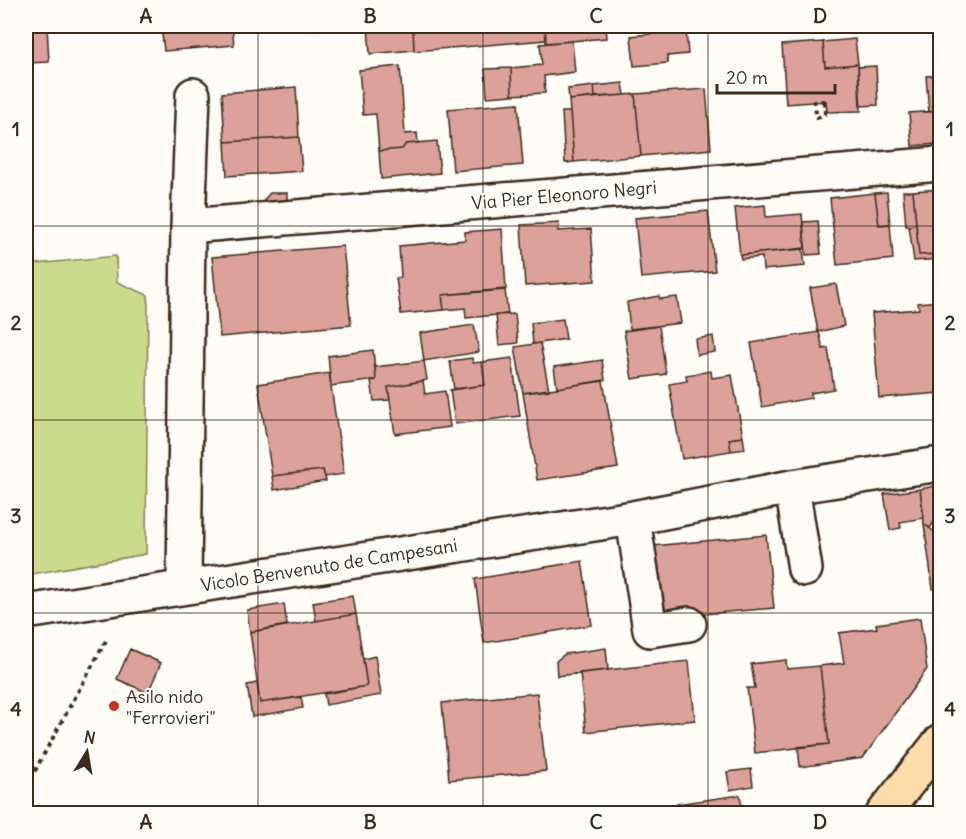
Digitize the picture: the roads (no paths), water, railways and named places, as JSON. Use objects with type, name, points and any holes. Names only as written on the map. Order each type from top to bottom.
[{"type":"main road","points":[[883,813],[940,742]]},
{"type":"street","points":[[184,587],[188,226],[192,95]]},
{"type":"street","name":"Via Pier Eleonoro Negri","points":[[188,226],[940,164]]},
{"type":"street","name":"Vicolo Benvenuto de Campesani","points":[[26,612],[633,518],[792,487],[940,464]]},
{"type":"street","points":[[792,487],[805,569]]},
{"type":"street","points":[[633,518],[650,630],[689,624]]},
{"type":"place","name":"Asilo nido \"Ferrovieri\"","points":[[114,706]]}]
